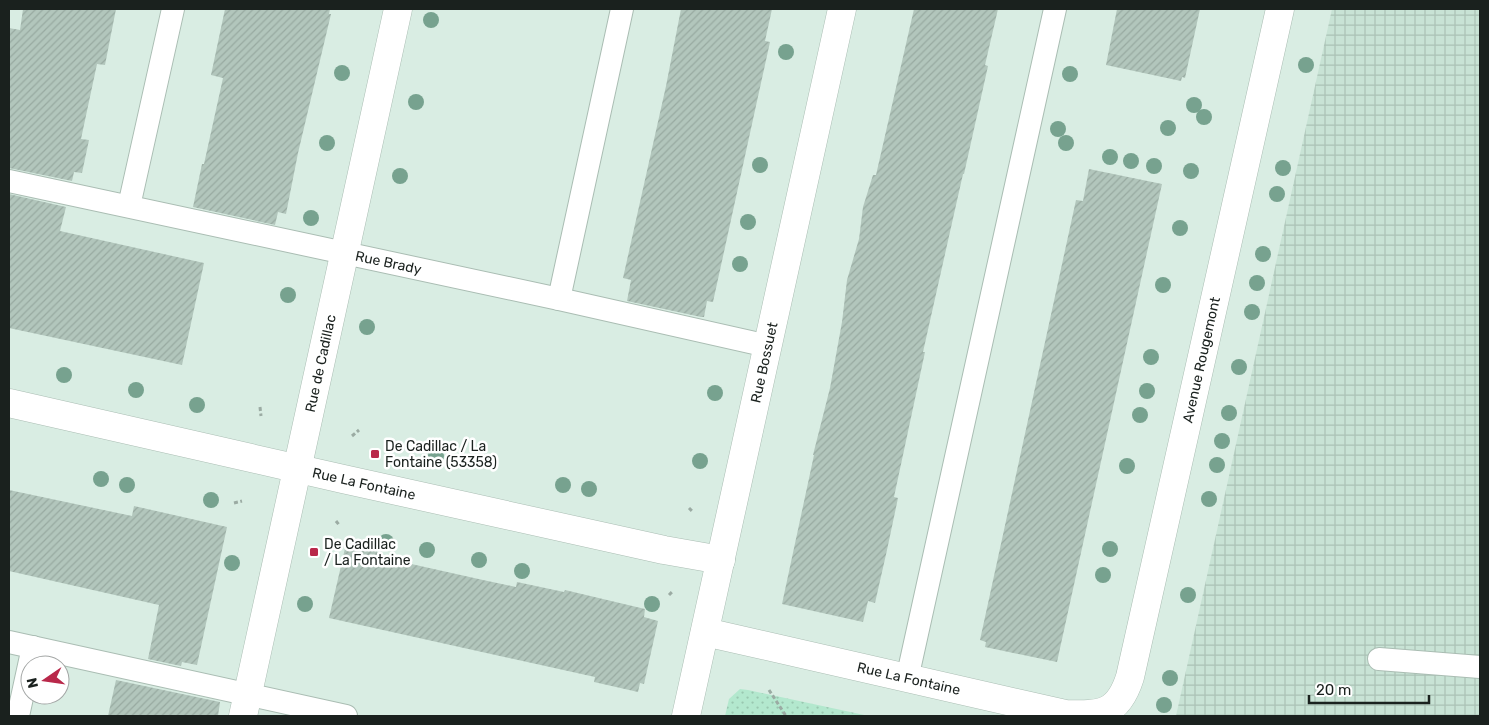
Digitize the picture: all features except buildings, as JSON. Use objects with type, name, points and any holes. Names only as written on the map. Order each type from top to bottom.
[{"type":"street","name":"Rue de Cadillac","points":[[245,705],[398,9]]},
{"type":"street","name":"Rue Bossuet","points":[[686,716],[842,9]]},
{"type":"street","name":"Avenue Rougemont","points":[[1112,708],[1125,693],[1130,677],[1280,9]]},
{"type":"street","name":"Rue La Fontaine","points":[[9,403],[664,550],[721,560]]},
{"type":"street","name":"Rue La Fontaine","points":[[704,632],[1065,714],[1092,714],[1112,708]]},
{"type":"lane","points":[[129,206],[173,9]]},
{"type":"lane","points":[[558,299],[622,9]]},
{"type":"lane","points":[[907,679],[1055,9]]},
{"type":"lane","name":"Rue Brady","points":[[9,181],[768,346]]},
{"type":"lane","points":[[9,642],[245,705],[346,716]]},
{"type":"lane","points":[[18,716],[33,647]]},
{"type":"lane","points":[[1379,659],[1480,668]]},
{"type":"path","points":[[260,407],[261,416]]},
{"type":"path","points":[[352,436],[359,430]]},
{"type":"path","points":[[234,503],[242,501]]},
{"type":"path","points":[[336,521],[340,526]]},
{"type":"path","points":[[769,690],[786,716]]},
{"type":"shaded area","points":[[1332,9],[1480,9],[1480,716],[1176,716]]},
{"type":"green space","points":[[740,689],[869,716],[725,716],[729,699]]},
{"type":"place","name":"De Cadillac / La Fontaine (53358)","points":[[375,454]]},
{"type":"place","name":"De Cadillac / La Fontaine","points":[[314,552]]}]
